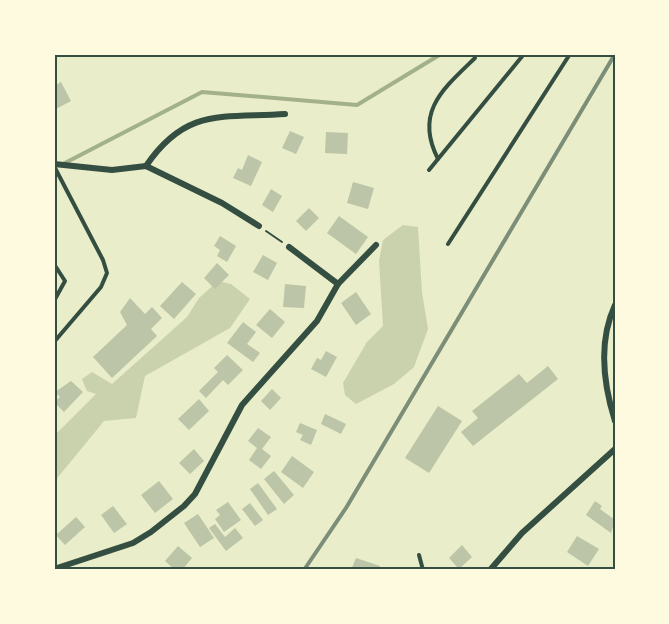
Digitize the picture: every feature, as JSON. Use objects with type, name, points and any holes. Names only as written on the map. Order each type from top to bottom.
[{"type":"street","points":[[146,166],[155,153],[191,123],[216,116],[285,114]]},
{"type":"street","points":[[54,165],[112,170],[146,166],[222,203],[259,226]]},
{"type":"street","points":[[54,569],[133,543],[166,522],[184,506],[195,494],[242,405],[317,321],[333,297],[338,284],[376,245]]},
{"type":"street","points":[[289,247],[338,284]]},
{"type":"street","points":[[615,305],[606,336],[603,363],[615,421]]},
{"type":"street","points":[[490,570],[522,533],[615,449]]},
{"type":"lane","points":[[429,170],[524,54]]},
{"type":"lane","points":[[448,244],[570,54]]},
{"type":"lane","points":[[438,159],[430,143],[430,109],[444,88],[475,58]]},
{"type":"lane","points":[[54,165],[103,260],[106,273],[101,287],[54,342]]},
{"type":"lane","points":[[54,264],[65,281],[54,301]]},
{"type":"lane","points":[[419,555],[423,570]]},
{"type":"path","points":[[259,226],[289,247]]},
{"type":"green space","points":[[403,225],[418,227],[422,292],[428,329],[414,367],[394,384],[356,404],[345,395],[343,383],[367,342],[383,326],[379,261],[383,240]]},
{"type":"green space","points":[[218,281],[231,284],[250,299],[230,328],[145,376],[136,418],[104,421],[54,482],[54,436],[96,394],[87,391],[82,379],[92,372],[112,384],[187,317],[199,298]]},
{"type":"building","points":[[61,82],[71,101],[54,110],[54,86]]},
{"type":"building","points":[[290,131],[304,137],[296,154],[282,148]]},
{"type":"building","points":[[326,132],[348,133],[347,154],[325,153]]},
{"type":"building","points":[[248,155],[262,162],[251,186],[233,178],[238,168],[242,170]]},
{"type":"building","points":[[353,182],[374,188],[368,209],[347,203]]},
{"type":"building","points":[[271,189],[282,196],[273,212],[262,205]]},
{"type":"building","points":[[309,208],[319,218],[306,231],[296,221]]},
{"type":"building","points":[[339,216],[368,237],[356,254],[327,233]]},
{"type":"building","points":[[220,236],[236,246],[227,262],[217,256],[220,250],[214,246]]},
{"type":"building","points":[[263,255],[277,263],[268,280],[253,272]]},
{"type":"building","points":[[217,263],[229,275],[215,289],[204,278]]},
{"type":"building","points":[[182,282],[196,294],[174,319],[160,306]]},
{"type":"building","points":[[285,284],[306,286],[304,308],[283,307]]},
{"type":"building","points":[[356,292],[371,314],[356,325],[341,303]]},
{"type":"building","points":[[130,298],[145,314],[152,307],[162,318],[151,329],[157,336],[112,378],[93,357],[127,325],[120,312]]},
{"type":"building","points":[[270,309],[285,322],[272,338],[256,325]]},
{"type":"building","points":[[243,322],[256,332],[247,344],[260,353],[253,362],[227,343]]},
{"type":"building","points":[[326,351],[337,357],[326,377],[311,369],[317,358],[321,360]]},
{"type":"building","points":[[227,355],[243,370],[228,385],[223,380],[206,398],[199,391],[218,372],[214,368]]},
{"type":"building","points":[[548,366],[558,379],[473,446],[461,432],[478,418],[472,411],[519,374],[527,383]]},
{"type":"building","points":[[71,381],[83,392],[64,412],[54,402],[60,397],[55,392]]},
{"type":"building","points":[[272,389],[281,398],[270,410],[261,401]]},
{"type":"building","points":[[199,399],[209,411],[189,430],[178,419]]},
{"type":"building","points":[[438,406],[462,421],[429,473],[405,458]]},
{"type":"building","points":[[325,414],[346,424],[341,434],[321,424]]},
{"type":"building","points":[[300,423],[317,430],[311,445],[300,440],[303,435],[296,432]]},
{"type":"building","points":[[258,428],[271,437],[262,449],[271,456],[261,469],[249,460],[257,448],[248,441]]},
{"type":"building","points":[[194,449],[204,461],[190,474],[179,463]]},
{"type":"building","points":[[292,456],[314,472],[303,488],[281,472]]},
{"type":"building","points":[[274,471],[294,495],[284,504],[264,479]]},
{"type":"building","points":[[159,481],[173,499],[155,513],[141,495]]},
{"type":"building","points":[[258,483],[277,509],[268,515],[250,489]]},
{"type":"building","points":[[595,501],[602,506],[600,509],[615,520],[611,533],[586,515]]},
{"type":"building","points":[[228,502],[241,520],[224,532],[215,519],[220,515],[216,510]]},
{"type":"building","points":[[250,503],[263,520],[255,526],[242,509]]},
{"type":"building","points":[[113,506],[127,524],[114,533],[101,515]]},
{"type":"building","points":[[198,514],[214,538],[200,547],[184,523]]},
{"type":"building","points":[[76,517],[85,527],[65,545],[56,535]]},
{"type":"building","points":[[215,524],[225,537],[235,528],[243,538],[226,551],[209,528]]},
{"type":"building","points":[[577,536],[599,549],[588,566],[567,552]]},
{"type":"building","points":[[462,545],[472,557],[459,569],[449,558]]},
{"type":"building","points":[[178,546],[192,558],[182,570],[175,570],[165,561]]},
{"type":"building","points":[[356,558],[380,566],[378,570],[351,570]]},
{"type":"waterway","points":[[63,164],[202,92],[357,105],[441,54]]},
{"type":"railway","points":[[304,570],[346,508],[615,54]]}]
